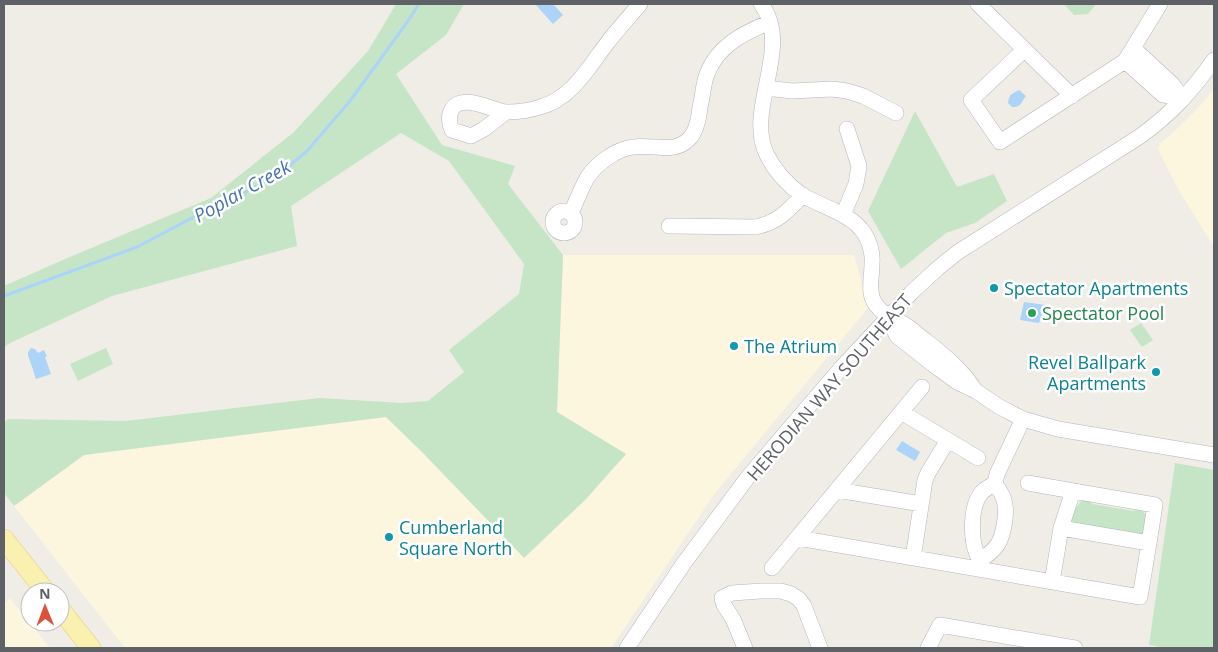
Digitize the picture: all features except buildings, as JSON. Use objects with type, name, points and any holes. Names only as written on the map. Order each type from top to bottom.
[{"type":"main road","points":[[4,539],[38,582]]},
{"type":"main road","points":[[70,622],[91,648]]},
{"type":"street","points":[[506,112],[543,107],[569,91],[580,80],[640,4]]},
{"type":"street","points":[[761,4],[770,22],[772,52],[762,116],[762,142],[768,156],[785,180],[803,195],[843,215],[861,228],[866,236],[871,252],[870,292],[877,306],[888,317],[906,325],[944,356],[961,372],[976,391],[998,406],[1023,419],[1058,429],[1214,455]]},
{"type":"street","points":[[978,4],[1072,96]]},
{"type":"street","points":[[1024,50],[972,100],[1000,142],[1072,96],[1129,55],[1160,4]]},
{"type":"street","points":[[571,213],[588,177],[612,155],[633,146],[672,148],[688,141],[695,129],[707,75],[718,54],[731,42],[744,34],[770,22]]},
{"type":"street","points":[[1129,55],[1162,95],[1183,99]]},
{"type":"street","name":"HERODIAN WAY SOUTHEAST","points":[[627,648],[684,563],[748,477],[842,366],[888,317],[938,268],[958,252],[1139,137],[1170,113],[1197,84],[1214,60]]},
{"type":"street","points":[[766,88],[846,91],[863,96],[896,112]]},
{"type":"street","points":[[843,215],[856,184],[859,166],[848,128]]},
{"type":"street","points":[[669,226],[755,227],[766,225],[777,220],[803,195]]},
{"type":"street","points":[[772,568],[922,386]]},
{"type":"street","points":[[901,412],[978,458]]},
{"type":"street","points":[[995,484],[997,474],[1023,419]]},
{"type":"street","points":[[913,558],[925,480],[948,440]]},
{"type":"street","points":[[798,538],[913,558],[979,565],[1052,582],[1140,597],[1155,505],[1028,483]]},
{"type":"street","points":[[979,565],[999,542],[1003,529],[1006,506],[1000,490],[995,484]]},
{"type":"street","points":[[979,565],[973,540],[975,508],[981,493],[995,484]]},
{"type":"street","points":[[837,490],[921,504]]},
{"type":"street","points":[[1052,582],[1061,528],[1073,491]]},
{"type":"street","points":[[1061,528],[1149,543]]},
{"type":"street","points":[[745,648],[722,598],[732,593],[761,591],[791,594],[799,599],[804,606],[820,648]]},
{"type":"street","points":[[928,648],[940,625],[1075,648]]},
{"type":"shaded area","points":[[1214,89],[1214,247],[1178,189],[1158,149],[1160,144],[1199,107]]},
{"type":"shaded area","points":[[563,255],[854,255],[868,308],[715,493],[611,648],[125,648],[14,506],[84,455],[386,417],[524,557],[586,499],[626,454],[557,412]]},
{"type":"shaded area","points":[[10,598],[20,610],[20,632],[37,632],[50,648],[4,648],[4,604]]},
{"type":"green space","points":[[396,4],[464,4],[446,35],[396,74],[442,145],[515,166],[508,184],[563,255],[557,412],[626,454],[586,499],[524,558],[386,417],[84,455],[14,506],[4,493],[4,423],[8,419],[126,421],[320,398],[402,403],[428,401],[464,372],[449,350],[519,294],[524,264],[449,161],[401,133],[291,206],[297,246],[112,296],[4,347],[4,286],[211,198],[294,132],[368,51]]},
{"type":"green space","points":[[1064,4],[1096,4],[1088,14],[1074,15]]},
{"type":"green space","points":[[915,111],[957,187],[994,174],[1007,201],[975,223],[946,233],[901,269],[868,211]]},
{"type":"green space","points":[[1141,323],[1153,340],[1142,347],[1130,330]]},
{"type":"green space","points":[[106,348],[113,364],[78,381],[70,364]]},
{"type":"green space","points":[[1175,463],[1214,470],[1214,648],[1166,648],[1149,645]]},
{"type":"green space","points":[[1083,499],[1090,500],[1092,504],[1134,511],[1137,508],[1142,510],[1147,516],[1145,534],[1070,523],[1069,516]]},
{"type":"water","points":[[535,4],[553,4],[563,15],[553,24]]},
{"type":"water","points":[[1019,90],[1026,96],[1020,105],[1012,107],[1008,103],[1009,97]]},
{"type":"water","name":"Spectator Pool","points":[[1024,302],[1046,305],[1039,323],[1020,320]]},
{"type":"water","points":[[31,348],[35,349],[38,353],[44,350],[51,374],[36,379],[28,355]]},
{"type":"water","points":[[902,441],[920,452],[915,461],[896,450]]},
{"type":"waterway","name":"Poplar Creek","points":[[4,296],[137,247],[282,172],[307,151],[350,101],[419,4]]},
{"type":"place","name":"Spectator Apartments","points":[[994,288]]},
{"type":"place","name":"Spectator Pool","points":[[1032,313]]},
{"type":"place","name":"The Atrium","points":[[734,346]]},
{"type":"place","name":"Revel Ballpark Apartments","points":[[1156,372]]},
{"type":"place","name":"Cumberland Square North","points":[[389,537]]}]
